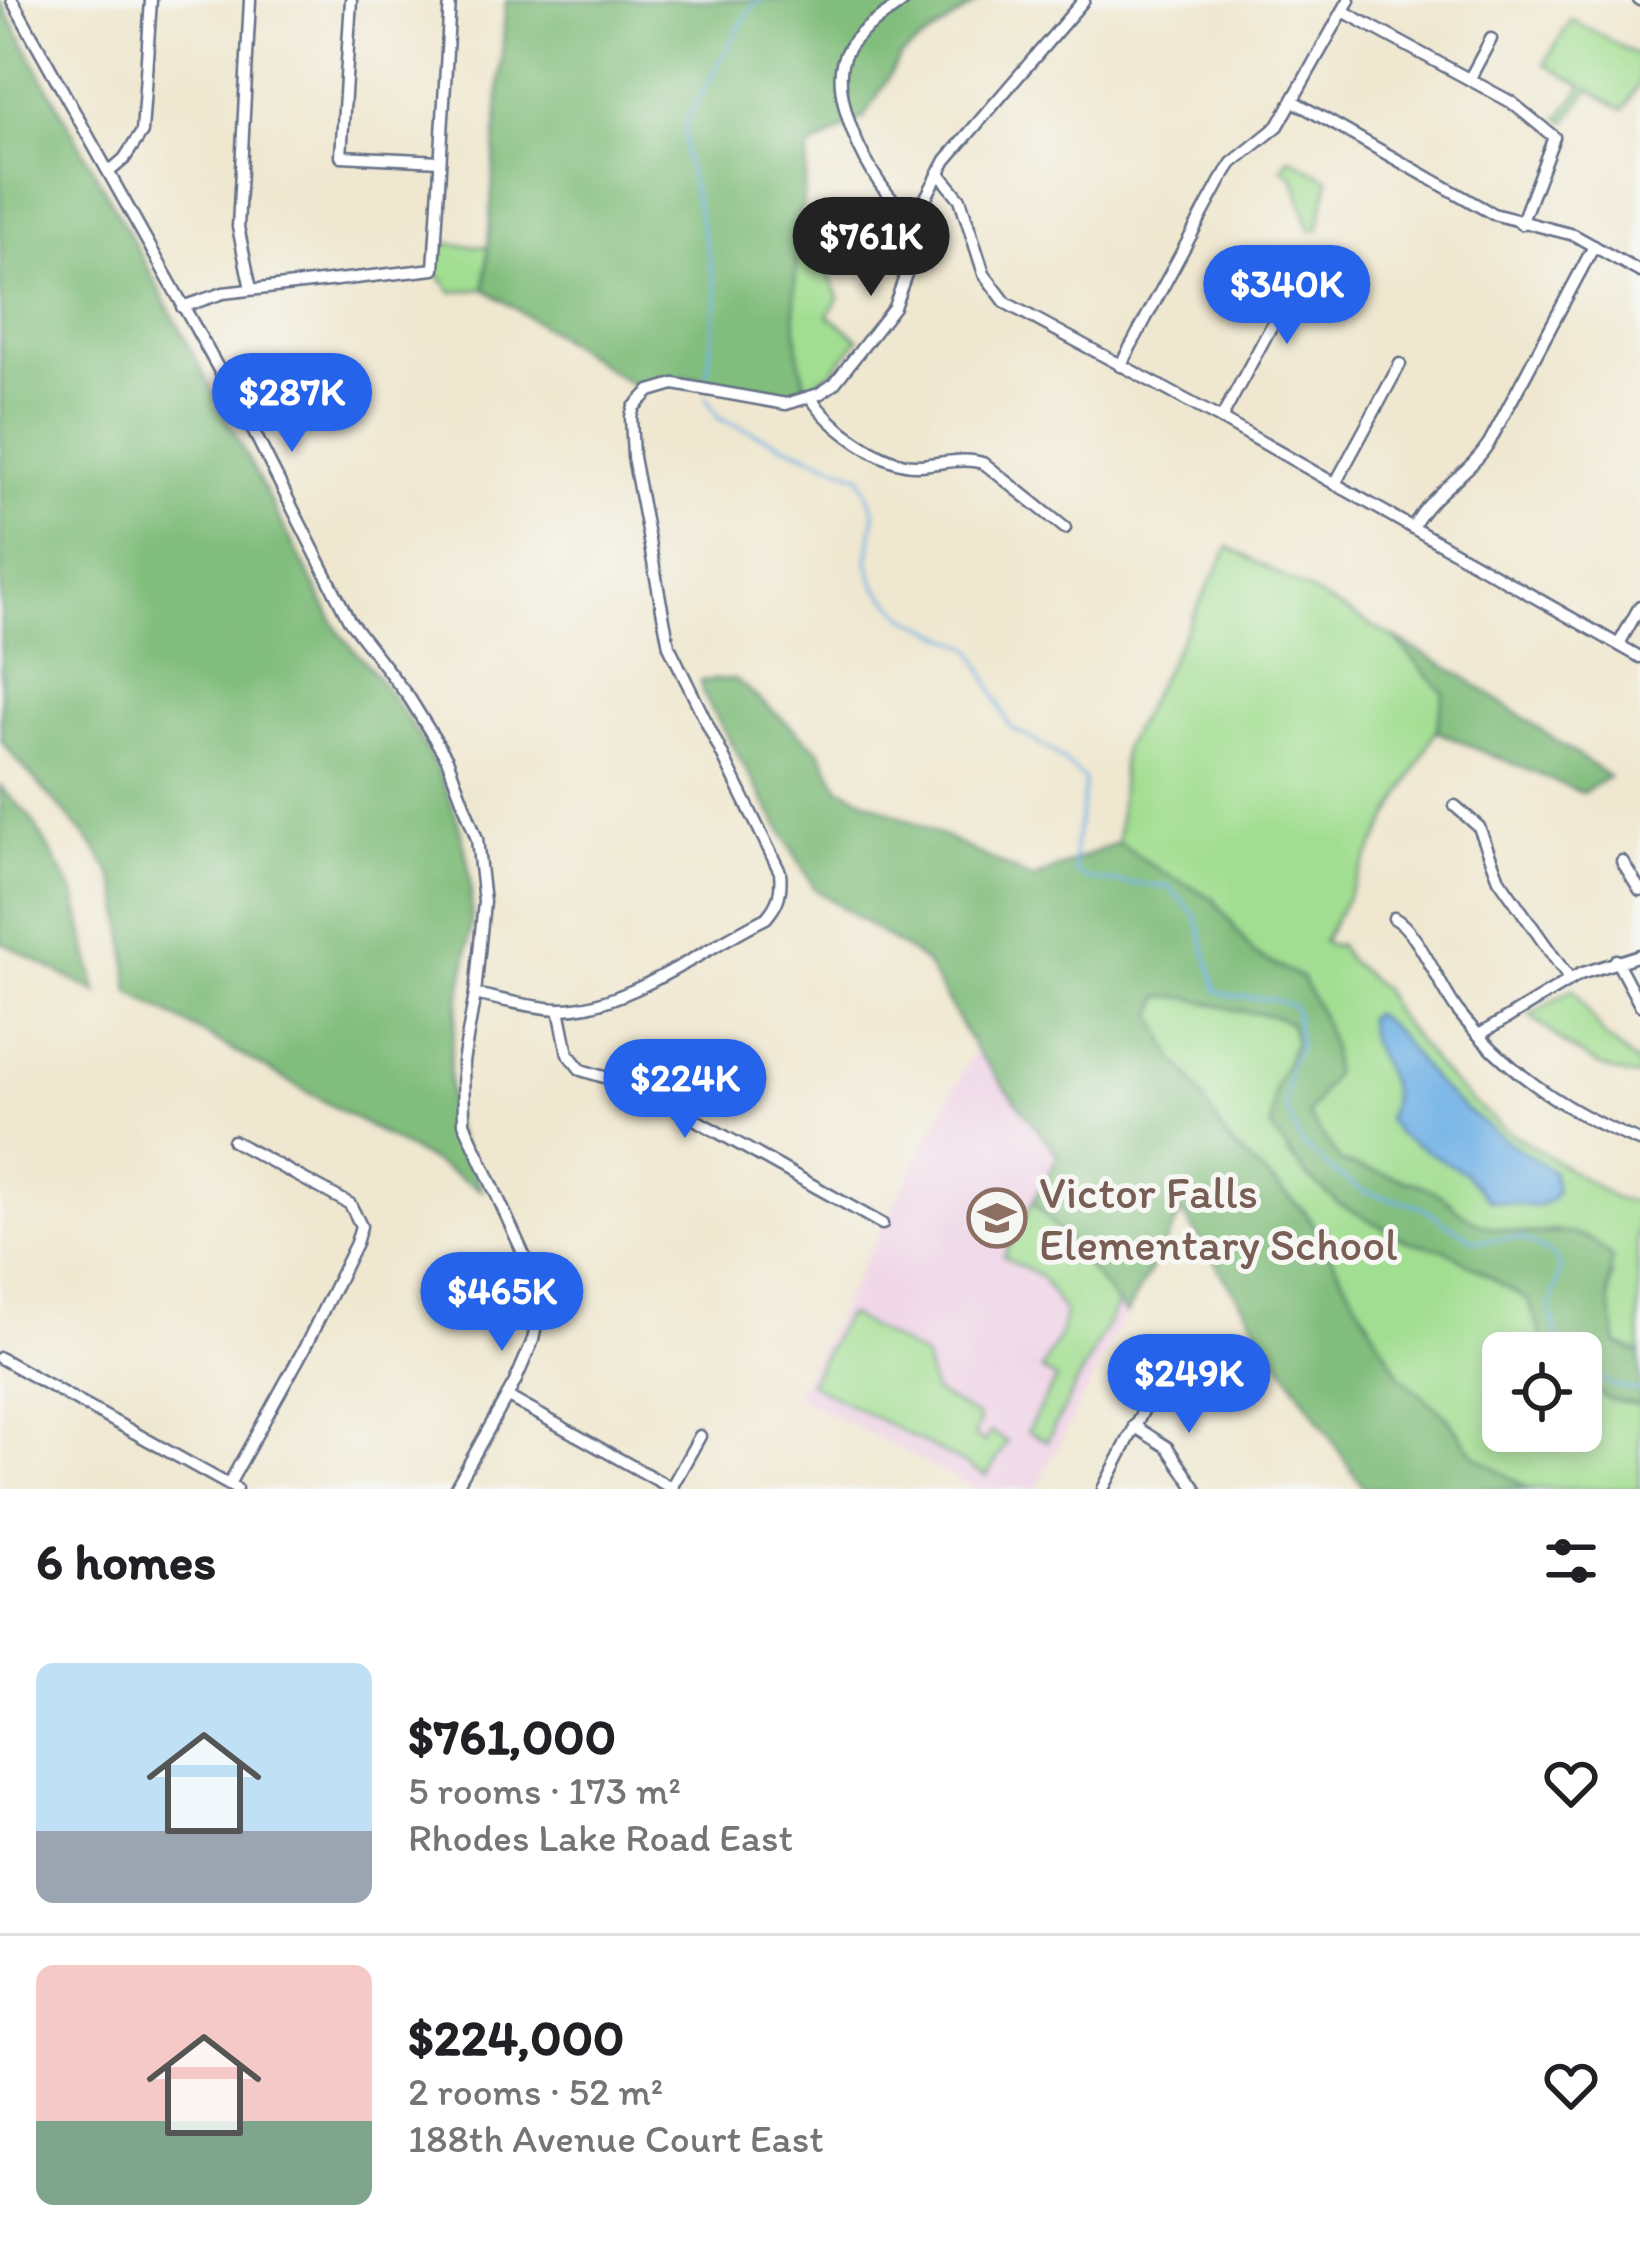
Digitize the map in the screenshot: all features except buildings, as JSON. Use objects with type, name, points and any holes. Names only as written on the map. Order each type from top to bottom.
[{"type":"street","points":[[12,0],[256,436],[349,620],[410,699],[457,782],[477,839],[484,902],[476,994],[463,1062],[464,1123],[529,1265],[539,1302],[533,1340],[508,1396],[455,1489]]},
{"type":"street","points":[[110,171],[137,141],[144,122],[151,0]]},
{"type":"street","points":[[250,0],[238,227],[251,290]]},
{"type":"street","points":[[351,0],[341,156],[440,161]]},
{"type":"street","points":[[182,307],[223,293],[434,268],[450,0]]},
{"type":"street","points":[[905,0],[850,45],[840,70],[861,150],[896,204],[918,221]]},
{"type":"street","points":[[476,994],[559,1009],[587,1007],[622,996],[766,918],[778,900],[780,872],[772,853],[669,646],[633,457],[631,417],[643,396],[674,384],[786,404],[811,397],[842,377],[893,308],[938,172],[1084,0]]},
{"type":"street","points":[[1120,366],[1219,183],[1232,163],[1270,135],[1346,5],[1511,102],[1555,137],[1522,224]]},
{"type":"street","points":[[1470,78],[1491,39]]},
{"type":"street","points":[[1293,101],[1493,214],[1565,232],[1640,272]]},
{"type":"street","points":[[938,172],[960,199],[984,274],[998,296],[1640,657]]},
{"type":"street","points":[[1413,527],[1434,494],[1490,443],[1594,246]]},
{"type":"street","points":[[1221,418],[1311,253]]},
{"type":"street","points":[[1335,484],[1400,364]]},
{"type":"street","points":[[811,397],[829,423],[897,463],[981,462],[1065,528]]},
{"type":"street","points":[[1618,644],[1640,606]]},
{"type":"street","points":[[1455,806],[1479,827],[1498,879],[1570,980]]},
{"type":"street","points":[[1622,861],[1640,890]]},
{"type":"street","points":[[1394,918],[1414,933],[1442,988],[1479,1035],[1520,1074],[1563,1105],[1639,1142]]},
{"type":"street","points":[[1479,1035],[1570,980],[1640,955]]},
{"type":"street","points":[[1616,960],[1640,1005]]},
{"type":"street","points":[[559,1009],[568,1054],[580,1070],[637,1087],[882,1224]]},
{"type":"street","points":[[0,1358],[233,1486],[305,1348],[361,1226],[350,1204],[233,1141]]},
{"type":"street","points":[[1103,1489],[1163,1372]]},
{"type":"street","points":[[508,1396],[672,1488],[700,1436]]},
{"type":"street","points":[[1134,1426],[1177,1457],[1196,1489]]},
{"type":"shaded area","name":"Victor Falls Elementary School","points":[[975,1049],[1148,1270],[1036,1489],[976,1489],[795,1395]]},
{"type":"green space","points":[[0,0],[340,634],[415,730],[451,802],[470,880],[471,920],[449,1071],[450,1097],[455,1130],[482,1190],[130,992],[114,879],[93,845],[1,740]]},
{"type":"green space","points":[[506,0],[981,0],[901,56],[865,117],[809,149],[795,296],[805,383],[792,394],[690,377],[663,378],[637,388],[485,289]]},
{"type":"green space","points":[[1571,19],[1640,57],[1640,82],[1624,110],[1589,89],[1567,122],[1560,118],[1583,86],[1545,64]]},
{"type":"green space","points":[[1289,157],[1329,179],[1318,230],[1310,231],[1293,175],[1282,169]]},
{"type":"green space","points":[[788,229],[816,236],[832,253],[829,274],[839,297],[828,315],[859,339],[832,372],[810,384],[787,376]]},
{"type":"green space","points":[[436,243],[488,247],[485,289],[452,292],[434,269]]},
{"type":"green space","points":[[1229,547],[1393,637],[1444,693],[1436,731],[1323,942],[1333,947],[1338,944],[1348,960],[1382,989],[1438,1068],[1502,1127],[1616,1199],[1640,1203],[1640,1354],[1617,1344],[1610,1309],[1612,1274],[1558,1230],[1530,1233],[1484,1226],[1450,1201],[1341,1162],[1308,1115],[1302,978],[1254,954],[1213,898],[1160,871],[1118,842],[1123,749]]},
{"type":"green space","points":[[1393,637],[1463,676],[1609,777],[1582,793],[1436,731],[1444,693]]},
{"type":"green space","points":[[735,679],[820,751],[839,787],[1033,879],[1118,842],[1160,871],[1213,898],[1254,954],[1302,978],[1323,1019],[1333,1074],[1308,1115],[1341,1162],[1430,1189],[1482,1224],[1526,1234],[1578,1234],[1612,1258],[1608,1292],[1617,1344],[1640,1354],[1640,1405],[1602,1395],[1602,1332],[1540,1332],[1529,1301],[1446,1250],[1408,1241],[1338,1203],[1305,1174],[1271,1129],[1275,1087],[1295,1043],[1290,1023],[1189,998],[1161,996],[1154,1015],[1175,1061],[1188,1074],[1228,1141],[1306,1213],[1401,1377],[1447,1417],[1476,1456],[1528,1489],[1364,1489],[1182,1212],[1126,1314],[1033,1201],[1058,1155],[975,1049],[925,962],[815,889],[703,694],[700,681]]},
{"type":"green space","points":[[0,786],[31,818],[75,895],[97,993],[0,941]]},
{"type":"green space","points":[[1573,989],[1606,1038],[1640,1066],[1640,1077],[1595,1063],[1530,1015]]},
{"type":"green space","points":[[1162,996],[1290,1022],[1295,1043],[1289,1053],[1287,1154],[1339,1203],[1408,1241],[1446,1250],[1529,1301],[1540,1332],[1482,1332],[1482,1452],[1602,1452],[1602,1395],[1640,1405],[1640,1489],[1528,1489],[1476,1456],[1447,1417],[1401,1377],[1306,1213],[1228,1141],[1188,1074],[1175,1061],[1154,1015]]},
{"type":"green space","points":[[1033,1201],[1118,1304],[1047,1441],[1027,1431],[1056,1379],[1041,1370],[1060,1335],[1065,1314],[1042,1278],[1003,1256]]},
{"type":"green space","points":[[849,1315],[924,1357],[934,1392],[977,1416],[980,1421],[974,1436],[984,1442],[991,1432],[1007,1442],[987,1476],[809,1383]]},
{"type":"water","points":[[1373,1014],[1450,1096],[1552,1171],[1557,1190],[1551,1200],[1536,1207],[1489,1200],[1463,1172],[1397,1134],[1387,1119],[1391,1103],[1388,1078],[1368,1031],[1367,1017]]},
{"type":"waterway","points":[[707,376],[718,295],[685,156],[685,123],[751,7],[761,0]]},
{"type":"waterway","points":[[706,397],[718,418],[861,476],[875,513],[868,562],[876,587],[906,617],[973,649],[1010,727],[1052,751],[1084,779],[1075,872],[1090,880],[1169,887],[1197,917],[1217,991],[1278,1001],[1295,1009],[1299,1045],[1289,1070],[1285,1106],[1302,1144],[1363,1191],[1419,1206],[1476,1241],[1522,1238],[1556,1258],[1560,1270],[1550,1311],[1556,1332]]},
{"type":"waterway","points":[[1602,1379],[1640,1391]]},
{"type":"place","name":"Victor Falls Elementary School","points":[[997,1218]]}]
